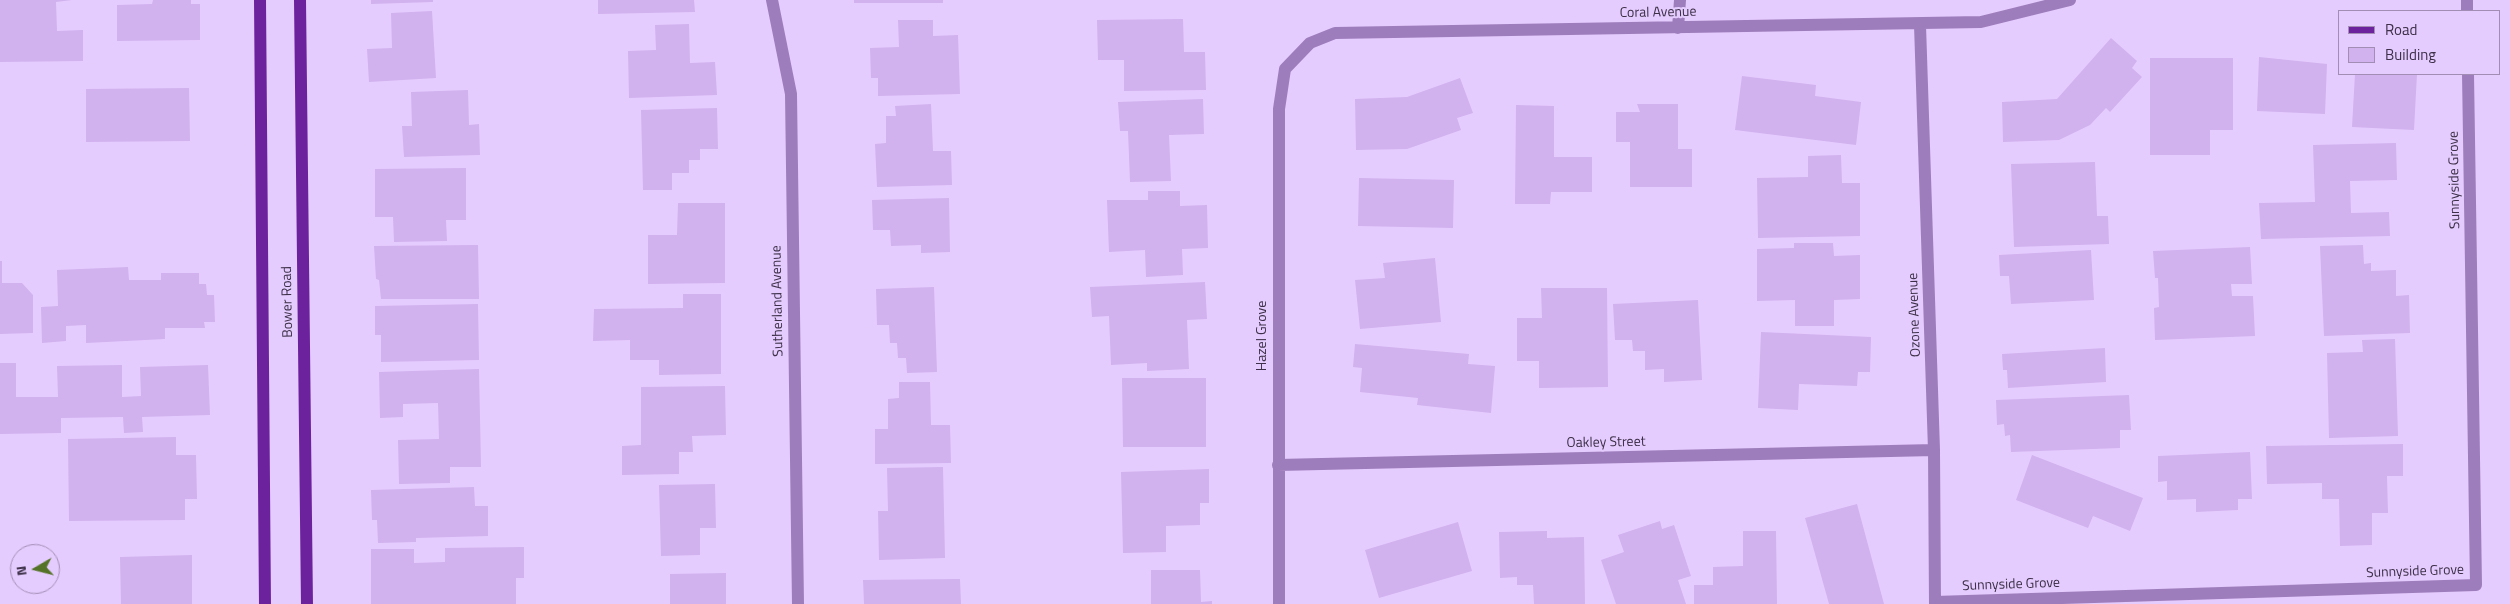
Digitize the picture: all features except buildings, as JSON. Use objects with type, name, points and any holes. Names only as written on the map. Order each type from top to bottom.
[{"type":"main road","name":"Bower Road","points":[[260,0],[265,604]]},
{"type":"main road","name":"Bower Road","points":[[300,0],[307,604]]},
{"type":"street","name":"Sutherland Avenue","points":[[772,0],[790,94],[798,604]]},
{"type":"street","points":[[1678,28],[1680,0]]},
{"type":"street","name":"Coral Avenue","points":[[1285,69],[1310,43],[1336,33],[1920,25],[1981,22],[2070,0]]},
{"type":"street","name":"Ozone Avenue","points":[[1920,25],[1934,450],[1935,603]]},
{"type":"street","name":"Hazel Grove","points":[[1279,604],[1279,109],[1285,69]]},
{"type":"street","name":"Sunnyside Grove","points":[[1935,603],[2476,585],[2468,75]]},
{"type":"street","name":"Oakley Street","points":[[1278,465],[1934,450]]}]
